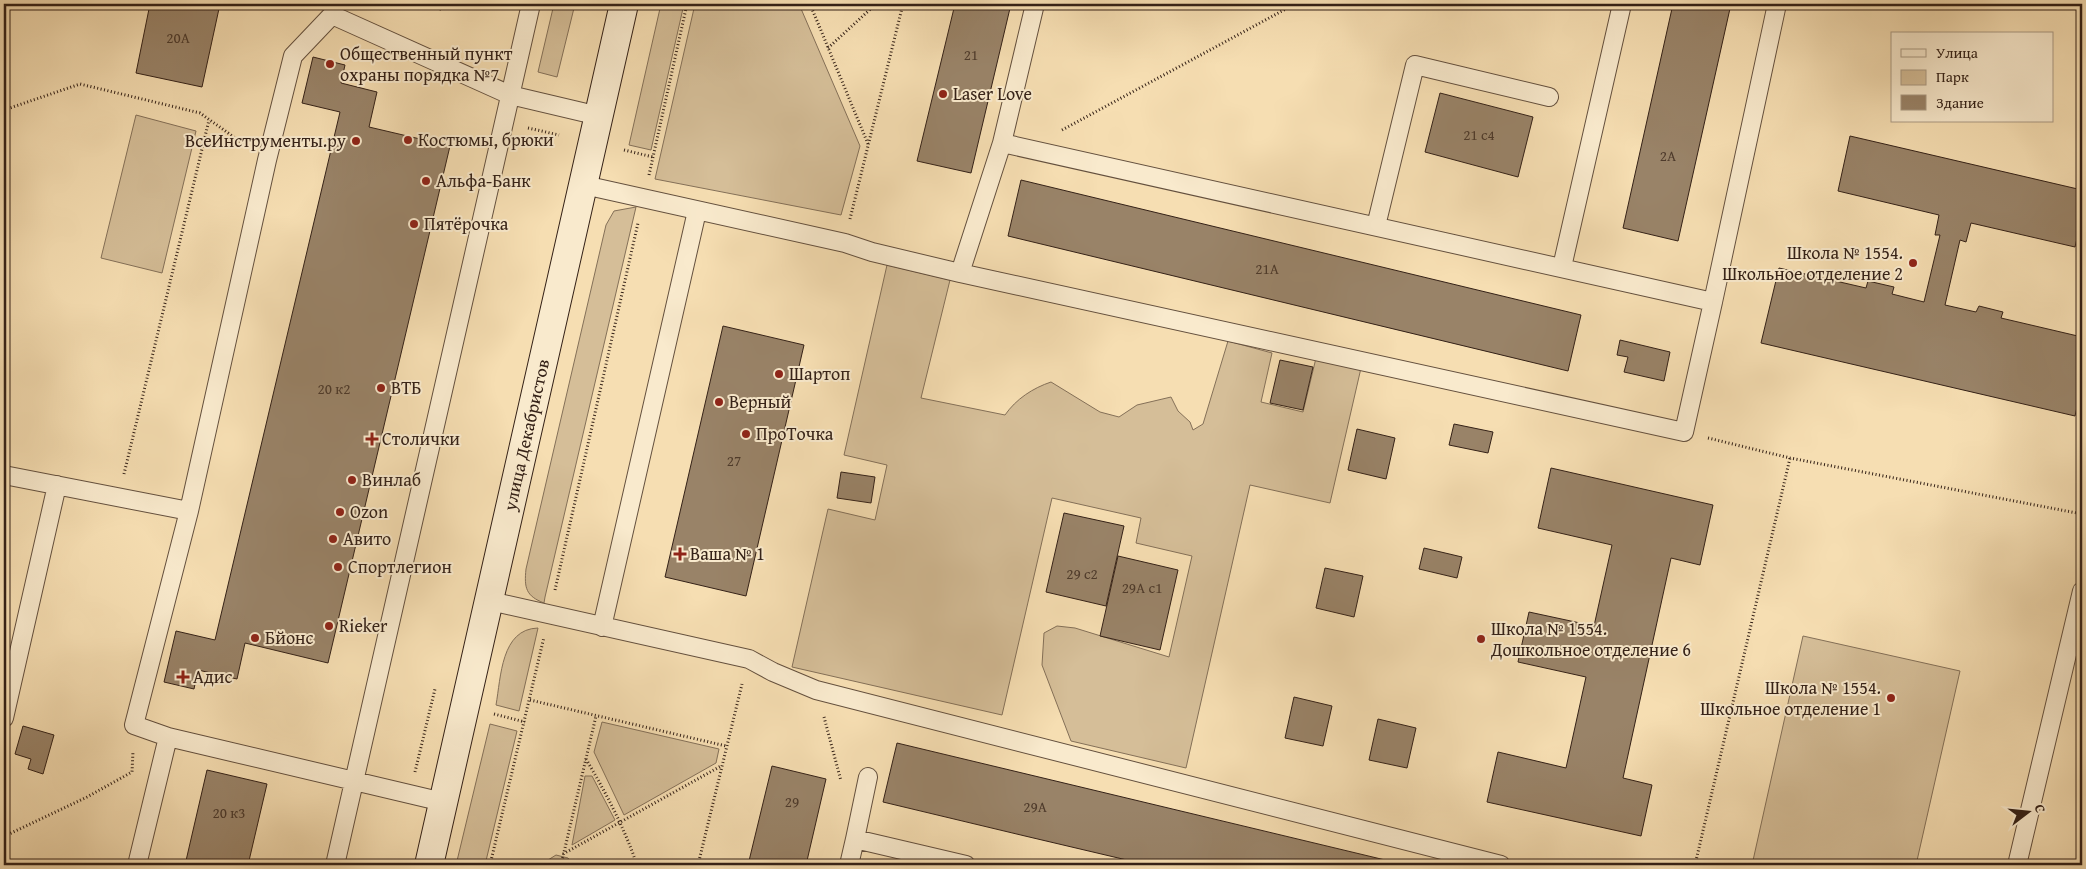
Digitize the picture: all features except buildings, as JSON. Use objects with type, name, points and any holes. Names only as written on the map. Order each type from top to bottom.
[{"type":"main road","name":"улица Декабристов","points":[[428,865],[490,601],[624,4]]},
{"type":"lane","points":[[335,865],[356,780],[531,4]]},
{"type":"lane","points":[[960,273],[1002,143],[1035,4]]},
{"type":"lane","points":[[1562,267],[1622,4]]},
{"type":"lane","points":[[584,185],[845,243],[872,252],[960,273],[1684,432],[1777,4]]},
{"type":"lane","points":[[443,802],[168,737],[134,725],[189,511],[267,160],[293,56],[333,9],[510,95],[599,116]]},
{"type":"lane","points":[[1376,226],[1415,65],[1549,97]]},
{"type":"lane","points":[[1002,143],[1713,302]]},
{"type":"lane","points":[[602,628],[698,211]]},
{"type":"lane","points":[[4,475],[189,511]]},
{"type":"lane","points":[[4,718],[57,485]]},
{"type":"lane","points":[[2017,865],[2082,590]]},
{"type":"lane","points":[[490,601],[602,628],[748,659],[816,690],[1501,865]]},
{"type":"lane","points":[[137,865],[168,737]]},
{"type":"lane","points":[[849,865],[868,777]]},
{"type":"lane","points":[[855,839],[966,865]]},
{"type":"path","points":[[490,865],[550,614],[687,4]]},
{"type":"path","points":[[810,4],[868,146]]},
{"type":"path","points":[[828,48],[876,4]]},
{"type":"path","points":[[845,243],[903,4]]},
{"type":"path","points":[[1028,149],[1295,4]]},
{"type":"path","points":[[4,110],[80,84],[200,113],[267,160]]},
{"type":"path","points":[[119,497],[209,120]]},
{"type":"path","points":[[504,122],[559,135]]},
{"type":"path","points":[[624,150],[653,157]]},
{"type":"path","points":[[1684,432],[1790,458],[2082,514]]},
{"type":"path","points":[[1695,865],[1790,458]]},
{"type":"path","points":[[698,865],[748,659]]},
{"type":"path","points":[[410,794],[435,690]]},
{"type":"path","points":[[816,690],[843,790]]},
{"type":"path","points":[[530,700],[726,746]]},
{"type":"path","points":[[492,714],[525,722]]},
{"type":"path","points":[[560,865],[596,716]]},
{"type":"path","points":[[4,832],[9,834],[87,797],[132,772],[134,725]]},
{"type":"path","points":[[586,758],[612,804],[637,865]]},
{"type":"path","points":[[563,854],[721,766]]},
{"type":"green space","points":[[554,4],[575,4],[557,77],[538,72]]},
{"type":"green space","points":[[661,4],[684,4],[651,150],[629,145]]},
{"type":"green space","points":[[695,4],[799,4],[860,146],[841,215],[655,179]]},
{"type":"green space","points":[[136,115],[196,131],[162,273],[101,258]]},
{"type":"green space","points":[[636,207],[544,603],[530,594],[525,581],[526,569],[606,225],[614,211]]},
{"type":"green space","points":[[887,265],[950,280],[921,398],[1005,415],[1025,395],[1051,382],[1100,412],[1119,417],[1137,405],[1171,397],[1178,411],[1190,422],[1193,430],[1203,424],[1228,341],[1272,353],[1261,402],[1303,412],[1316,358],[1361,368],[1330,503],[1250,485],[1186,768],[1071,741],[1042,665],[1044,633],[1057,626],[1075,628],[1169,657],[1192,556],[1136,543],[1141,518],[1052,498],[1002,715],[792,667],[828,509],[875,520],[887,465],[844,455]]},
{"type":"green space","points":[[538,628],[519,711],[496,705],[505,656],[510,645],[526,630]]},
{"type":"green space","points":[[1803,636],[1960,671],[1916,865],[1752,865]]},
{"type":"green space","points":[[602,722],[719,749],[716,763],[624,815],[594,752]]},
{"type":"green space","points":[[490,724],[517,731],[485,865],[456,865]]},
{"type":"green space","points":[[585,776],[592,776],[615,820],[572,845]]},
{"type":"green space","points":[[556,855],[568,858],[573,865],[540,865]]},
{"type":"place","name":"Общественный пункт охраны порядка №7","points":[[330,64]]},
{"type":"place","name":"Laser Love","points":[[943,94]]},
{"type":"place","name":"Костюмы, брюки","points":[[408,140]]},
{"type":"place","name":"ВсеИнструменты.ру","points":[[356,141]]},
{"type":"place","name":"Альфа-Банк","points":[[426,181]]},
{"type":"place","name":"Пятёрочка","points":[[414,224]]},
{"type":"place","name":"Школа № 1554. Школьное отделение 2","points":[[1913,263]]},
{"type":"place","name":"Шартоп","points":[[779,374]]},
{"type":"place","name":"ВТБ","points":[[381,388]]},
{"type":"place","name":"Верный","points":[[719,402]]},
{"type":"place","name":"ПроТочка","points":[[746,434]]},
{"type":"place","name":"Столички","points":[[372,439]]},
{"type":"place","name":"Винлаб","points":[[352,480]]},
{"type":"place","name":"Ozon","points":[[340,512]]},
{"type":"place","name":"Авито","points":[[333,539]]},
{"type":"place","name":"Ваша № 1","points":[[680,554]]},
{"type":"place","name":"Спортлегион","points":[[338,567]]},
{"type":"place","name":"Rieker","points":[[329,626]]},
{"type":"place","name":"Бйонс","points":[[255,638]]},
{"type":"place","name":"Школа № 1554. Дошкольное отделение 6","points":[[1481,639]]},
{"type":"place","name":"Адис","points":[[183,677]]},
{"type":"place","name":"Школа № 1554. Школьное отделение 1","points":[[1891,698]]}]
